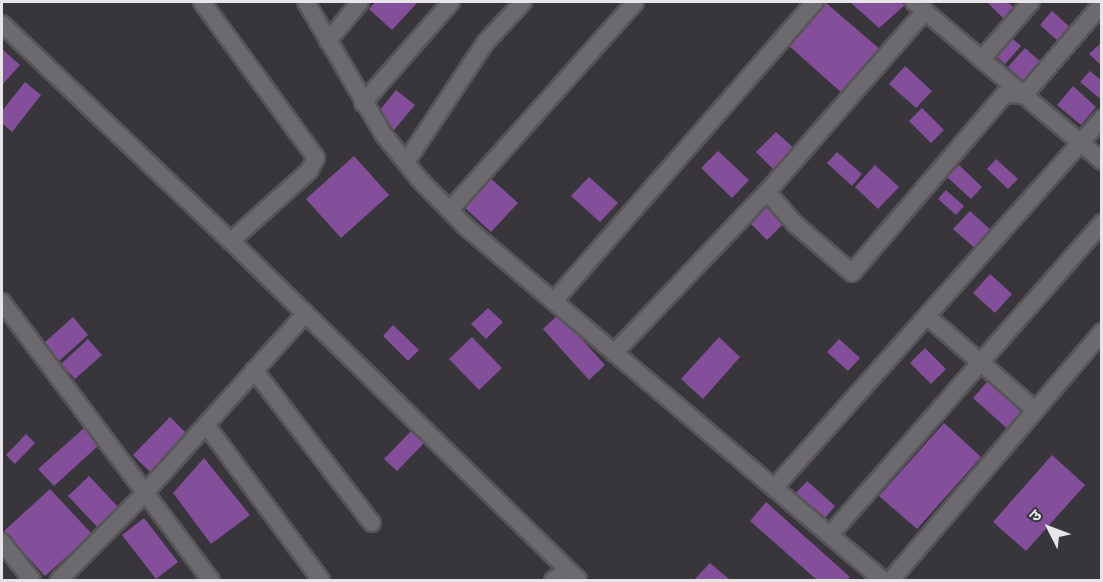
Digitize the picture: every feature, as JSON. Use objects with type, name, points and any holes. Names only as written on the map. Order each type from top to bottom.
[{"type":"street","points":[[202,2],[316,158],[309,171],[231,241]]},
{"type":"street","points":[[306,2],[363,103],[406,162],[450,210],[554,302],[883,580]]},
{"type":"street","points":[[328,41],[360,2]]},
{"type":"street","points":[[363,103],[451,2]]},
{"type":"street","points":[[406,162],[485,44],[523,2]]},
{"type":"street","points":[[450,210],[635,2]]},
{"type":"street","points":[[554,302],[815,2]]},
{"type":"street","points":[[982,59],[1031,2]]},
{"type":"street","points":[[1024,95],[1101,4]]},
{"type":"street","points":[[614,353],[767,192],[920,6],[1101,160]]},
{"type":"street","points":[[2,24],[306,313],[573,576]]},
{"type":"street","points":[[767,192],[795,224],[852,273],[1005,94],[1024,95]]},
{"type":"street","points":[[774,488],[1101,118]]},
{"type":"street","points":[[830,535],[1101,223]]},
{"type":"street","points":[[2,302],[211,580]]},
{"type":"street","points":[[59,580],[144,493],[306,313]]},
{"type":"street","points":[[927,316],[1035,410]]},
{"type":"street","points":[[891,580],[1101,332]]},
{"type":"street","points":[[254,370],[372,522]]},
{"type":"street","points":[[206,424],[321,580]]},
{"type":"street","points":[[2,542],[32,580]]},
{"type":"street","points":[[553,580],[573,576]]},
{"type":"building","points":[[375,2],[418,2],[392,30],[369,9]]},
{"type":"building","points":[[825,2],[882,51],[843,94],[787,44]]},
{"type":"building","points":[[850,2],[901,2],[905,5],[879,28]]},
{"type":"building","points":[[987,2],[1007,2],[1015,8],[1005,20]]},
{"type":"building","points":[[1052,11],[1071,28],[1058,41],[1040,25]]},
{"type":"building","points":[[1007,34],[1021,46],[1005,64],[992,53]]},
{"type":"building","points":[[1102,42],[1102,66],[1089,54]]},
{"type":"building","points":[[1025,48],[1043,64],[1026,83],[1008,67]]},
{"type":"building","points":[[2,49],[20,65],[2,85]]},
{"type":"building","points":[[905,66],[932,91],[916,108],[889,84]]},
{"type":"building","points":[[1090,71],[1102,81],[1102,100],[1080,82]]},
{"type":"building","points":[[25,82],[41,95],[12,132],[2,123],[2,111]]},
{"type":"building","points":[[1073,86],[1096,107],[1081,125],[1057,105]]},
{"type":"building","points":[[396,90],[415,105],[394,130],[376,115]]},
{"type":"building","points":[[922,108],[944,130],[931,143],[909,121]]},
{"type":"building","points":[[776,132],[797,151],[778,174],[756,152]]},
{"type":"building","points":[[718,151],[749,180],[732,198],[701,168]]},
{"type":"building","points":[[837,152],[862,174],[852,186],[827,163]]},
{"type":"building","points":[[354,156],[389,195],[341,238],[306,199]]},
{"type":"building","points":[[996,159],[1018,179],[1008,189],[987,169]]},
{"type":"building","points":[[875,165],[899,187],[878,209],[855,187]]},
{"type":"building","points":[[959,165],[982,187],[971,199],[947,177]]},
{"type":"building","points":[[489,177],[518,203],[491,232],[462,205]]},
{"type":"building","points":[[589,177],[618,203],[600,222],[571,196]]},
{"type":"building","points":[[946,190],[964,206],[956,215],[938,199]]},
{"type":"building","points":[[769,205],[786,221],[767,240],[751,224]]},
{"type":"building","points":[[970,211],[994,233],[978,251],[953,229]]},
{"type":"building","points":[[990,274],[1012,294],[995,313],[973,293]]},
{"type":"building","points":[[488,308],[503,322],[486,339],[471,324]]},
{"type":"building","points":[[559,314],[605,365],[589,380],[543,329]]},
{"type":"building","points":[[73,317],[88,335],[59,361],[44,343]]},
{"type":"building","points":[[393,325],[419,350],[408,361],[383,336]]},
{"type":"building","points":[[472,337],[502,368],[479,390],[449,359]]},
{"type":"building","points":[[719,337],[740,357],[703,399],[681,379]]},
{"type":"building","points":[[88,339],[102,355],[75,379],[61,364]]},
{"type":"building","points":[[839,339],[860,358],[848,371],[827,352]]},
{"type":"building","points":[[925,348],[946,369],[931,384],[910,363]]},
{"type":"building","points":[[988,381],[1024,415],[1010,431],[973,398]]},
{"type":"building","points":[[170,417],[187,434],[150,472],[133,455]]},
{"type":"building","points":[[944,423],[981,457],[917,529],[879,496]]},
{"type":"building","points":[[84,428],[99,445],[54,486],[38,469]]},
{"type":"building","points":[[413,429],[426,441],[397,471],[384,459]]},
{"type":"building","points":[[26,434],[35,443],[15,464],[6,455]]},
{"type":"building","points":[[1052,455],[1085,485],[1026,551],[993,522]]},
{"type":"building","points":[[204,458],[250,515],[211,544],[173,493]]},
{"type":"building","points":[[89,476],[120,509],[99,529],[68,496]]},
{"type":"building","points":[[807,481],[835,506],[825,518],[796,493]]},
{"type":"building","points":[[50,489],[92,534],[45,576],[4,531]]},
{"type":"building","points":[[766,502],[850,577],[846,580],[817,580],[750,521]]},
{"type":"building","points":[[144,518],[178,562],[156,579],[122,535]]},
{"type":"building","points":[[710,563],[730,580],[694,580]]}]
